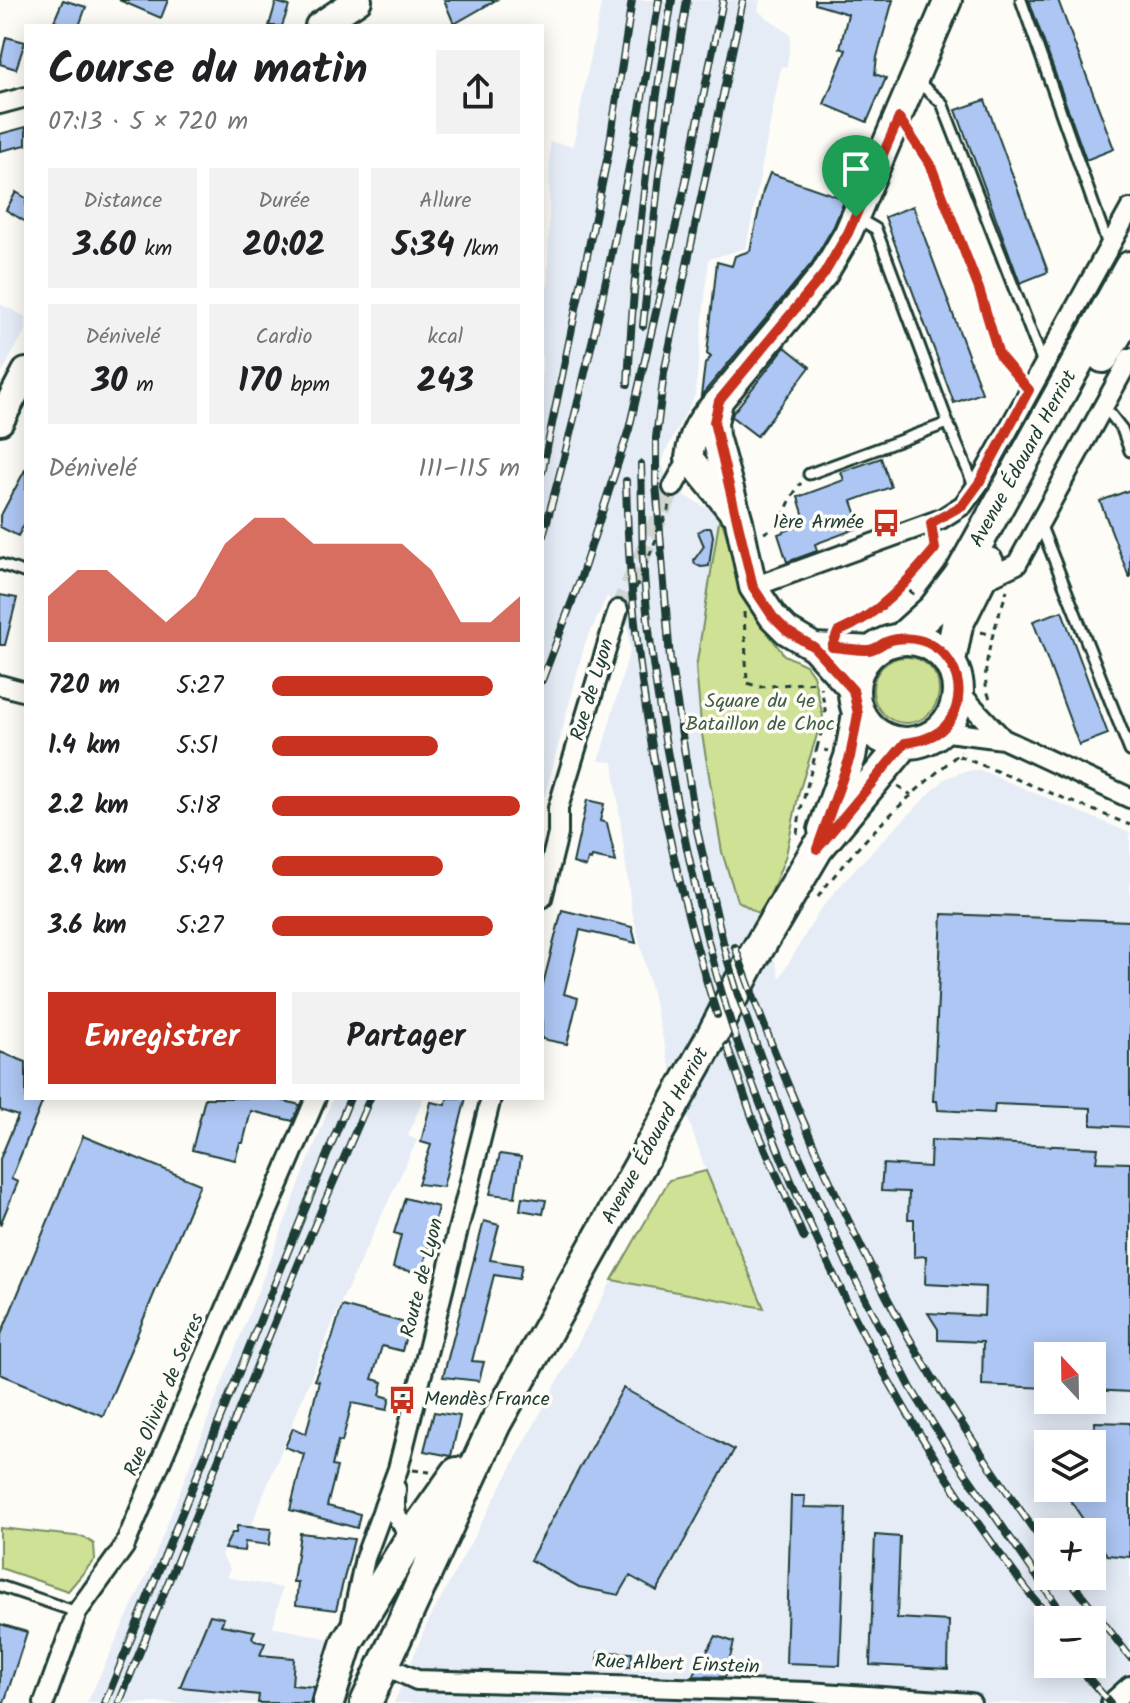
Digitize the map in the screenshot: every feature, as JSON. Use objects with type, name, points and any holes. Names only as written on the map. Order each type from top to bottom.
[{"type":"main road","points":[[322,24],[358,0]]},
{"type":"main road","points":[[741,530],[689,458],[691,440],[704,415],[824,274],[856,217],[948,0]]},
{"type":"main road","name":"Avenue Édouard Herriot","points":[[902,638],[934,609],[960,575],[1119,257]]},
{"type":"main road","name":"Avenue Édouard Herriot","points":[[950,661],[957,625],[976,583],[1130,311]]},
{"type":"main road","points":[[0,421],[24,376]]},
{"type":"main road","points":[[719,401],[714,422],[753,587],[773,617],[787,631],[823,647],[872,650]]},
{"type":"main road","points":[[689,458],[706,455],[723,464]]},
{"type":"main road","points":[[823,647],[856,702],[878,735],[905,743],[924,740],[940,731],[950,720],[957,706],[957,676],[950,661],[929,643],[902,638],[886,642],[872,650],[862,661],[855,675],[856,702]]},
{"type":"main road","name":"Avenue Édouard Herriot","points":[[817,849],[850,757],[856,702]]},
{"type":"main road","name":"Avenue Édouard Herriot","points":[[366,1703],[495,1424],[710,1040],[752,959],[817,849],[905,743]]},
{"type":"main road","name":"Avenue Édouard Herriot","points":[[328,1703],[347,1642],[413,1535],[495,1424]]},
{"type":"street","points":[[0,104],[24,98]]},
{"type":"street","points":[[753,587],[931,523],[963,505],[1043,363],[1119,257],[1130,209]]},
{"type":"street","points":[[976,583],[1017,564],[1130,358]]},
{"type":"street","points":[[673,487],[689,458]]},
{"type":"street","name":"Rue de Lyon","points":[[550,815],[618,610]]},
{"type":"street","points":[[0,685],[24,691]]},
{"type":"street","points":[[959,692],[1003,739]]},
{"type":"street","points":[[940,731],[1003,739],[1129,795]]},
{"type":"street","points":[[544,890],[558,834],[550,815]]},
{"type":"street","name":"Rue Olivier de Serres","points":[[44,1703],[77,1612],[124,1547],[315,1100]]},
{"type":"street","name":"Route de Lyon","points":[[347,1642],[365,1558],[398,1469],[490,1100]]},
{"type":"street","name":"Route de Lyon","points":[[398,1469],[394,1507],[397,1521],[413,1535]]},
{"type":"street","name":"Rue Albert Einstein","points":[[384,1665],[417,1680],[971,1703]]},
{"type":"street","points":[[1111,1703],[1130,1686]]},
{"type":"lane","points":[[1021,0],[1119,257]]},
{"type":"lane","points":[[916,79],[942,103],[1043,363]]},
{"type":"lane","points":[[856,217],[876,229],[975,488]]},
{"type":"lane","points":[[1104,406],[1122,429],[1130,451]]},
{"type":"lane","points":[[809,474],[948,423]]},
{"type":"lane","points":[[1040,524],[1130,751]]},
{"type":"lane","points":[[0,564],[24,572]]},
{"type":"lane","points":[[0,1586],[77,1612]]},
{"type":"path","points":[[899,118],[931,166],[979,289],[999,355],[1029,390]]},
{"type":"path","points":[[741,530],[769,531],[781,522],[790,496],[809,474]]},
{"type":"path","points":[[823,647],[838,632],[858,624],[903,586],[935,549],[931,523]]},
{"type":"path","points":[[996,706],[985,689],[986,673],[993,635],[1013,567]]},
{"type":"path","points":[[903,586],[925,603]]},
{"type":"path","points":[[753,587],[744,607],[747,683],[759,687],[819,679],[826,715],[800,813]]},
{"type":"path","points":[[817,748],[839,754]]},
{"type":"path","points":[[817,899],[838,870],[911,795],[967,748]]},
{"type":"path","points":[[958,755],[1130,825]]},
{"type":"path","points":[[398,1469],[456,1474]]},
{"type":"shaded area","points":[[602,0],[760,0],[758,11],[791,35],[787,66],[781,67],[746,248],[709,259],[695,395],[662,463],[667,482],[678,492],[720,515],[696,668],[702,734],[722,852],[737,900],[762,916],[780,978],[819,911],[853,871],[945,779],[959,773],[973,770],[985,772],[1130,833],[1130,1703],[394,1703],[427,1624],[612,1280],[764,1307],[706,1171],[669,1063],[631,906],[613,762],[599,761],[630,649],[628,624],[607,596],[585,643],[544,796],[544,298],[548,285],[550,142],[573,146]]},
{"type":"shaded area","points":[[0,304],[24,316],[24,333],[0,376]]},
{"type":"shaded area","points":[[332,1100],[422,1100],[408,1136],[417,1140],[343,1298],[250,1528],[235,1525],[221,1555],[230,1569],[226,1577],[282,1588],[273,1627],[331,1639],[315,1703],[87,1703],[152,1563]]},
{"type":"green space","name":"Square du 4e Bataillon de Choc","points":[[720,515],[744,591],[759,621],[784,655],[806,665],[813,675],[823,716],[799,792],[786,855],[762,916],[737,900],[722,852],[702,734],[696,668]]},
{"type":"green space","points":[[900,657],[912,657],[924,662],[934,672],[939,690],[937,703],[924,718],[912,723],[900,723],[888,718],[878,708],[873,696],[873,684],[878,672],[888,662]]},
{"type":"green space","points":[[706,1171],[764,1308],[612,1280],[669,1180]]},
{"type":"green space","points":[[0,1528],[84,1537],[94,1544],[95,1559],[68,1591],[0,1568]]},
{"type":"building","points":[[63,0],[86,7],[80,24],[54,21]]},
{"type":"building","points":[[119,0],[168,0],[161,18]]},
{"type":"building","points":[[444,0],[496,0],[454,24]]},
{"type":"building","points":[[815,0],[893,0],[875,74],[886,78],[867,122],[824,104],[846,50],[840,48],[848,14],[815,4]]},
{"type":"building","points":[[1029,0],[1058,0],[1114,149],[1086,160]]},
{"type":"building","points":[[276,2],[289,6],[283,24],[270,24]]},
{"type":"building","points":[[6,37],[24,42],[16,69],[0,64]]},
{"type":"building","points":[[985,100],[1048,272],[1020,283],[956,110]]},
{"type":"building","points":[[24,128],[24,145],[0,151],[0,134]]},
{"type":"building","points":[[770,173],[845,199],[834,226],[812,263],[701,396],[705,364],[711,357],[707,354],[717,262],[732,266],[735,256],[750,251]]},
{"type":"building","points":[[16,192],[24,197],[24,221],[6,210]]},
{"type":"building","points":[[913,206],[982,393],[954,403],[885,217]]},
{"type":"building","points":[[785,347],[810,367],[757,436],[732,417],[733,413]]},
{"type":"building","points":[[881,458],[891,487],[852,501],[861,527],[815,544],[817,551],[787,562],[778,534],[806,523],[798,497],[844,480],[841,472]]},
{"type":"building","points":[[24,472],[24,525],[18,536],[0,527],[0,517]]},
{"type":"building","points":[[1130,490],[1130,577],[1129,577],[1100,501]]},
{"type":"building","points":[[711,528],[713,536],[709,566],[701,567],[694,560],[704,546],[698,532]]},
{"type":"building","points":[[0,595],[17,598],[5,645],[0,645]]},
{"type":"building","points":[[1062,611],[1108,734],[1079,745],[1033,621]]},
{"type":"building","points":[[587,800],[604,804],[600,821],[607,823],[616,862],[592,857],[588,859],[586,867],[573,863]]},
{"type":"building","points":[[562,910],[632,927],[636,943],[580,930],[564,994],[578,998],[567,1044],[544,1039],[544,980]]},
{"type":"building","points":[[942,914],[1130,921],[1130,1127],[1091,1125],[1091,1108],[995,1104],[994,1113],[938,1110],[937,1101],[933,1101]]},
{"type":"building","points":[[0,1052],[24,1061],[24,1100],[43,1100],[11,1179],[18,1182],[0,1225],[0,1159],[18,1116],[0,1110]]},
{"type":"building","points":[[204,1100],[281,1100],[300,1105],[293,1121],[251,1111],[235,1160],[192,1150]]},
{"type":"building","points":[[447,1100],[465,1100],[443,1187],[418,1184],[431,1145],[421,1142],[431,1102],[446,1105]]},
{"type":"building","points":[[83,1136],[200,1184],[103,1416],[0,1374],[0,1337]]},
{"type":"building","points":[[931,1140],[1098,1148],[1096,1162],[1130,1163],[1130,1392],[1106,1391],[1106,1342],[1034,1342],[1034,1387],[982,1385],[983,1342],[938,1340],[938,1329],[928,1313],[984,1316],[985,1287],[925,1284],[926,1256],[914,1257],[914,1219],[908,1219],[909,1192],[881,1191],[883,1164],[930,1167]]},
{"type":"building","points":[[500,1154],[521,1157],[515,1197],[490,1194]]},
{"type":"building","points":[[522,1197],[546,1200],[543,1214],[520,1210]]},
{"type":"building","points":[[405,1198],[438,1207],[422,1273],[393,1268],[401,1235],[394,1233]]},
{"type":"building","points":[[484,1221],[499,1225],[490,1260],[522,1265],[519,1279],[494,1275],[472,1361],[484,1362],[479,1381],[443,1377]]},
{"type":"building","points":[[342,1306],[409,1324],[402,1351],[382,1346],[372,1379],[383,1382],[380,1395],[390,1398],[387,1410],[352,1403],[342,1442],[338,1441],[332,1466],[337,1467],[327,1506],[360,1514],[357,1528],[290,1510],[304,1454],[285,1447],[293,1428],[306,1434],[319,1381],[314,1380]]},
{"type":"building","points":[[623,1388],[734,1450],[657,1591],[630,1576],[619,1595],[579,1587],[530,1560]]},
{"type":"building","points":[[434,1412],[460,1416],[451,1456],[424,1451]]},
{"type":"building","points":[[1095,1422],[1130,1423],[1130,1557],[1107,1555],[1106,1518],[1082,1518],[1071,1502],[1106,1502],[1106,1430],[1095,1430]]},
{"type":"building","points":[[791,1496],[805,1496],[804,1507],[846,1508],[840,1665],[786,1663]]},
{"type":"building","points":[[237,1526],[271,1529],[269,1545],[245,1542],[244,1551],[224,1549],[232,1533],[236,1533]]},
{"type":"building","points":[[300,1533],[354,1539],[336,1610],[296,1605],[298,1582],[293,1582]]},
{"type":"building","points":[[875,1535],[900,1537],[897,1618],[949,1621],[948,1669],[870,1665]]},
{"type":"building","points":[[210,1615],[224,1618],[221,1625],[255,1631],[252,1637],[255,1641],[265,1643],[260,1655],[294,1658],[292,1685],[314,1687],[310,1703],[258,1703],[259,1695],[180,1687]]},
{"type":"building","points":[[0,1624],[27,1632],[4,1703],[0,1703]]},
{"type":"building","points":[[716,1636],[734,1642],[725,1677],[693,1676]]},
{"type":"building","points":[[598,1652],[632,1653],[631,1667],[598,1666]]},
{"type":"tunnel","points":[[618,610],[673,487]]},
{"type":"railway","points":[[544,462],[608,155],[632,0]]},
{"type":"railway","points":[[544,531],[608,271],[659,0]]},
{"type":"railway","points":[[628,384],[644,191],[672,0]]},
{"type":"railway","points":[[643,326],[659,175],[687,0]]},
{"type":"railway","points":[[544,675],[579,583],[629,429],[683,195],[723,0]]},
{"type":"railway","points":[[743,0],[664,373],[656,438],[656,483],[670,659],[697,830],[738,995],[787,1129],[848,1265],[911,1388],[948,1448],[1057,1606]]},
{"type":"railway","points":[[641,464],[645,594],[658,702],[702,917],[736,1038],[796,1193],[868,1343],[953,1486],[1040,1606]]},
{"type":"railway","points":[[626,481],[634,616],[653,751],[681,885],[717,1015]]},
{"type":"railway","points":[[735,947],[814,1145],[883,1289],[941,1391],[1034,1530]]},
{"type":"railway","points":[[727,1045],[753,1120],[804,1238]]},
{"type":"railway","points":[[105,1703],[349,1100]]},
{"type":"railway","points":[[119,1703],[307,1243],[369,1100]]},
{"type":"railway","points":[[1078,1590],[1130,1657]]},
{"type":"railway","points":[[1088,1678],[1110,1703]]},
{"type":"place","name":"1ère Armée","points":[[886,523]]},
{"type":"place","name":"Mendès France","points":[[402,1400]]},
{"type":"route","points":[[899,118],[931,166],[979,289],[999,355],[1029,390],[979,483],[963,505],[931,523],[935,549],[903,586],[877,609],[858,624],[838,632],[832,647],[872,650],[902,638],[929,643],[950,661],[957,676],[959,692],[950,720],[940,731],[924,740],[905,743],[817,849],[850,757],[858,714],[853,690],[814,647],[787,631],[773,617],[753,587],[714,422],[719,401],[824,274],[856,217],[899,118]]}]
